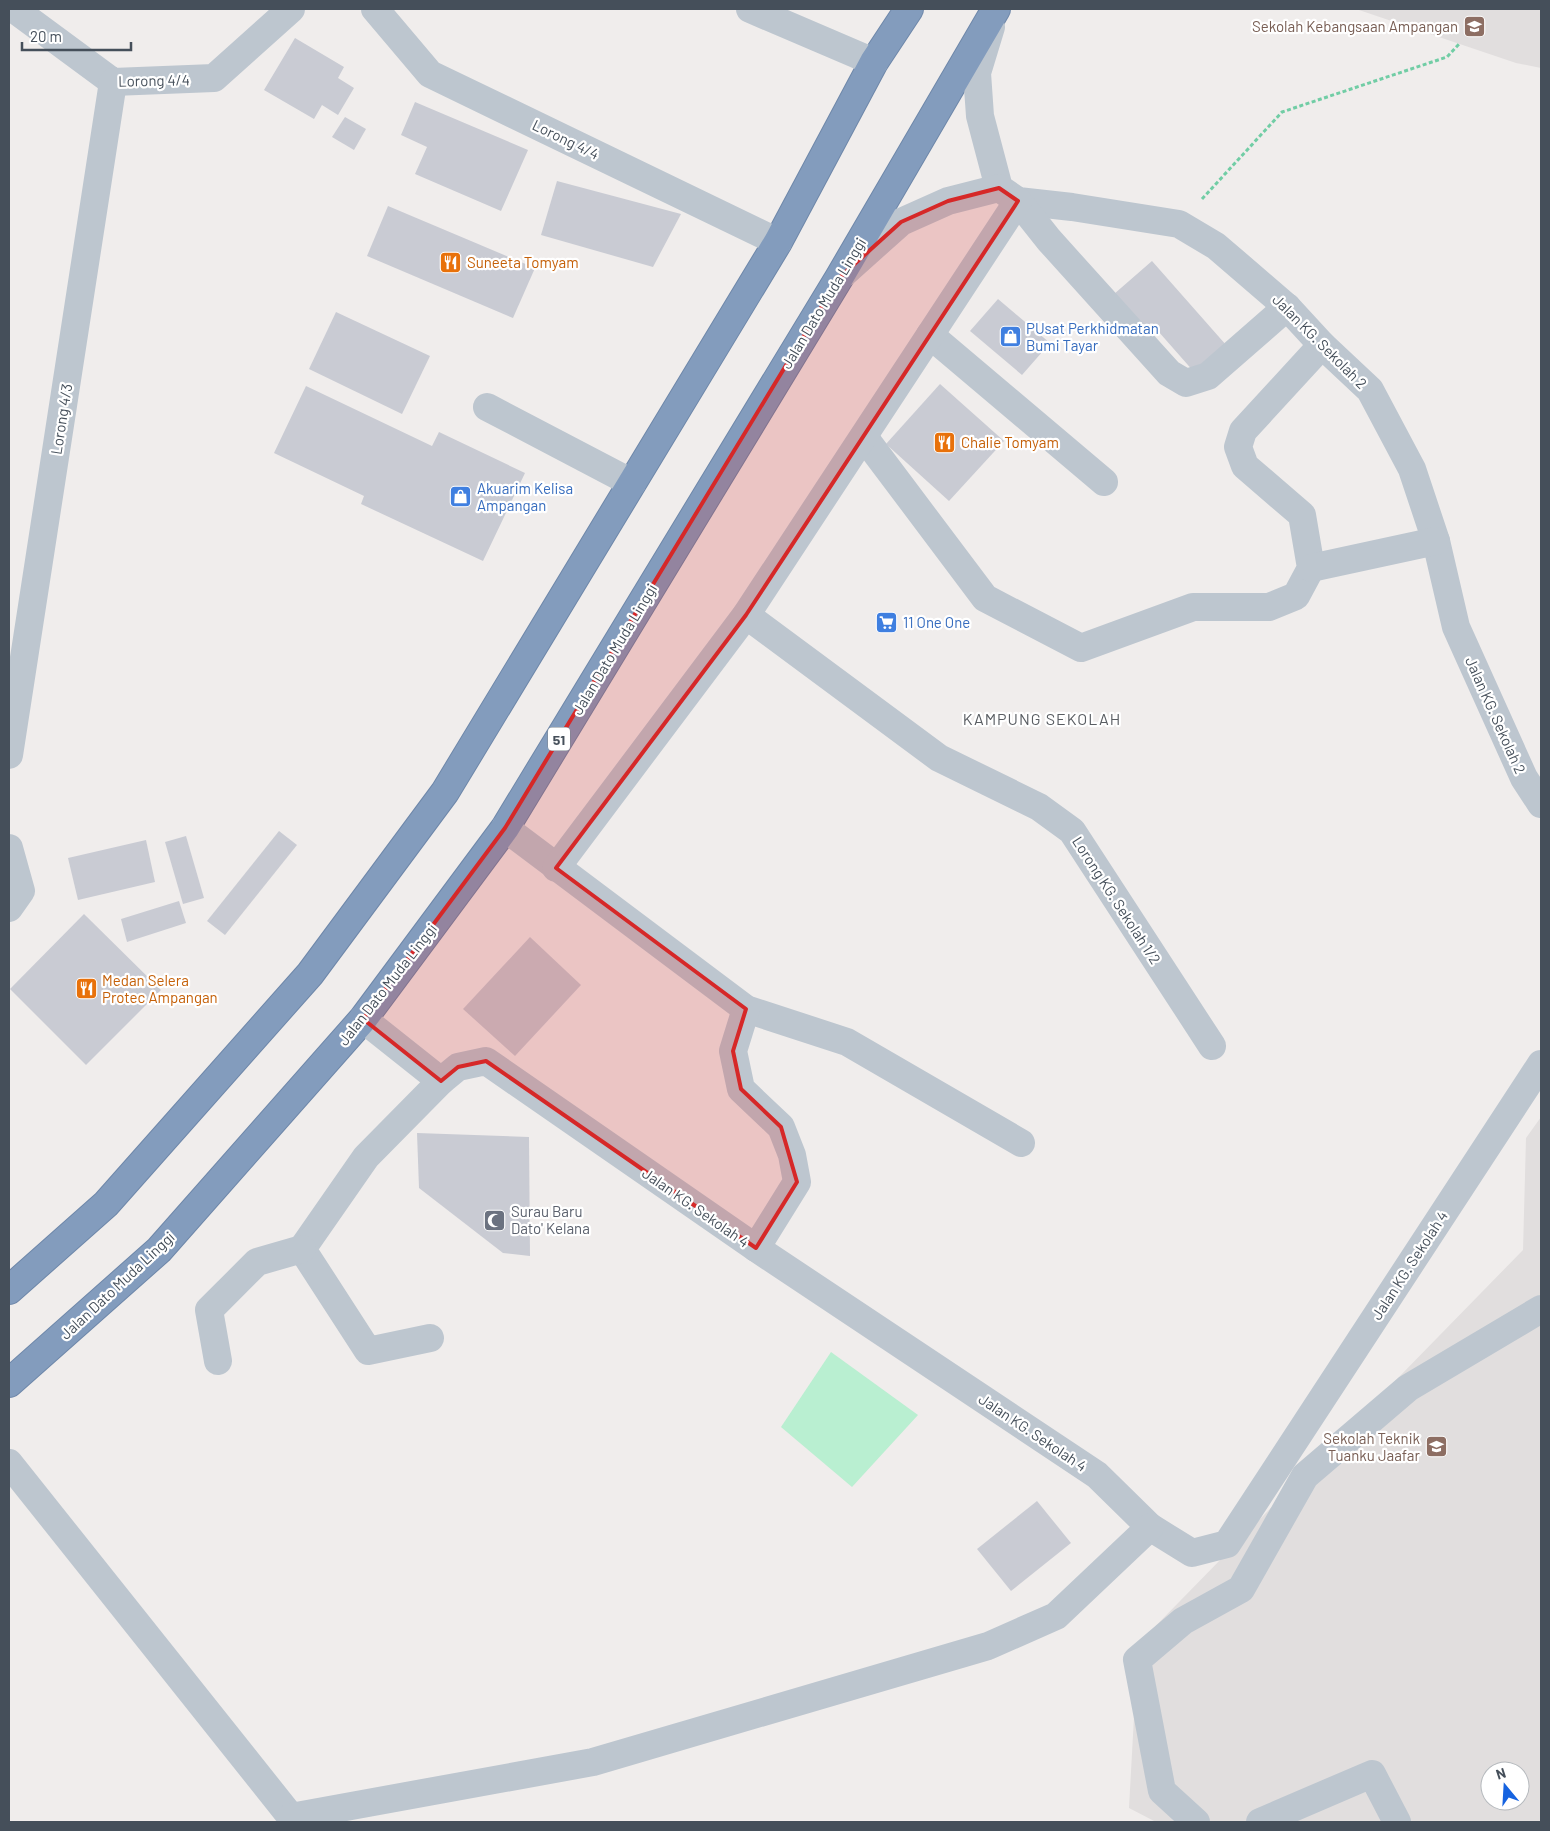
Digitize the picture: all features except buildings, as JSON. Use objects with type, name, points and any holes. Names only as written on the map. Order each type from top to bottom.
[{"type":"highway","points":[[9,1290],[106,1204],[310,974],[445,792],[778,242],[874,62],[909,9]]},
{"type":"highway","name":"Jalan Dato Muda Linggi","points":[[9,1382],[159,1250],[363,1019],[505,828],[839,278],[996,9]]},
{"type":"street","name":"Lorong 4/4","points":[[14,9],[113,82],[214,78],[291,9]]},
{"type":"street","name":"Lorong 4/4","points":[[375,9],[430,74],[778,242]]},
{"type":"street","points":[[750,9],[874,62]]},
{"type":"street","points":[[996,9],[977,73],[980,116],[1009,194],[1169,374],[1186,383],[1208,376],[1287,307]]},
{"type":"street","name":"Lorong 4/3","points":[[9,755],[113,82]]},
{"type":"street","points":[[556,868],[746,616],[930,335],[1009,194]]},
{"type":"street","name":"Jalan KG. Sekolah 2","points":[[839,278],[901,222],[948,201],[1009,194],[1072,207],[1179,224],[1216,246],[1287,307],[1322,345],[1370,390],[1412,470],[1436,541],[1456,627],[1524,778],[1541,804]]},
{"type":"street","points":[[930,335],[1104,482]]},
{"type":"street","points":[[864,437],[985,598],[1081,648],[1193,608],[1270,607],[1296,596],[1311,568],[1302,515],[1245,466],[1238,447],[1243,431],[1322,345]]},
{"type":"street","points":[[487,407],[632,483]]},
{"type":"street","points":[[1311,568],[1436,541]]},
{"type":"street","name":"Lorong KG. Sekolah 1/2","points":[[746,616],[939,758],[1039,807],[1072,831],[1212,1046]]},
{"type":"street","points":[[505,828],[746,1009],[847,1042],[1021,1143]]},
{"type":"street","points":[[9,848],[21,891],[9,908]]},
{"type":"street","points":[[746,1009],[733,1051],[741,1089],[782,1127],[792,1155],[797,1182],[756,1248]]},
{"type":"street","points":[[363,1019],[442,1081]]},
{"type":"street","name":"Jalan KG. Sekolah 4","points":[[302,1249],[366,1157],[458,1066],[486,1061],[756,1248],[1097,1475],[1150,1527],[1192,1552],[1227,1544],[1541,1064]]},
{"type":"street","points":[[218,1361],[209,1310],[256,1262],[302,1249],[368,1351],[430,1338]]},
{"type":"street","points":[[1196,1822],[1162,1791],[1137,1660],[1183,1621],[1241,1589],[1305,1476],[1408,1388],[1541,1309]]},
{"type":"street","points":[[9,1463],[292,1820],[593,1762],[988,1646],[1056,1616],[1150,1527]]},
{"type":"street","points":[[1260,1822],[1372,1774],[1397,1822]]},
{"type":"path","points":[[1179,224],[1282,112],[1447,57],[1458,44]]},
{"type":"highlighted area","points":[[999,188],[1018,201],[746,615],[556,868],[746,1009],[733,1051],[741,1089],[781,1127],[797,1182],[756,1248],[486,1061],[458,1067],[441,1081],[363,1019],[505,828],[839,278],[901,222],[948,201]]},
{"type":"shaded area","name":"Sekolah Kebangsaan Ampangan","points":[[1356,9],[1541,9],[1541,68],[1516,63]]},
{"type":"shaded area","name":"Sekolah Teknik Tuanku Jaafar","points":[[1541,1117],[1541,1822],[1156,1822],[1129,1808],[1138,1644],[1523,1250],[1526,1138]]},
{"type":"green space","points":[[831,1352],[918,1415],[852,1487],[781,1427]]},
{"type":"place","name":"Sekolah Kebangsaan Ampangan","points":[[1474,26]]},
{"type":"place","name":"Suneeta Tomyam","points":[[451,262]]},
{"type":"place","name":"PUsat Perkhidmatan Bumi Tayar","points":[[1010,337]]},
{"type":"place","name":"Chalie Tomyam","points":[[945,442]]},
{"type":"place","name":"Akuarim Kelisa Ampangan","points":[[461,497]]},
{"type":"place","name":"11 One One","points":[[887,622]]},
{"type":"place","name":"Medan Selera Protec Ampangan","points":[[86,989]]},
{"type":"place","name":"Surau Baru Dato' Kelana","points":[[495,1220]]},
{"type":"place","name":"Sekolah Teknik Tuanku Jaafar","points":[[1436,1447]]},
{"type":"district","name":"KAMPUNG SEKOLAH","points":[[1042,718]]}]
